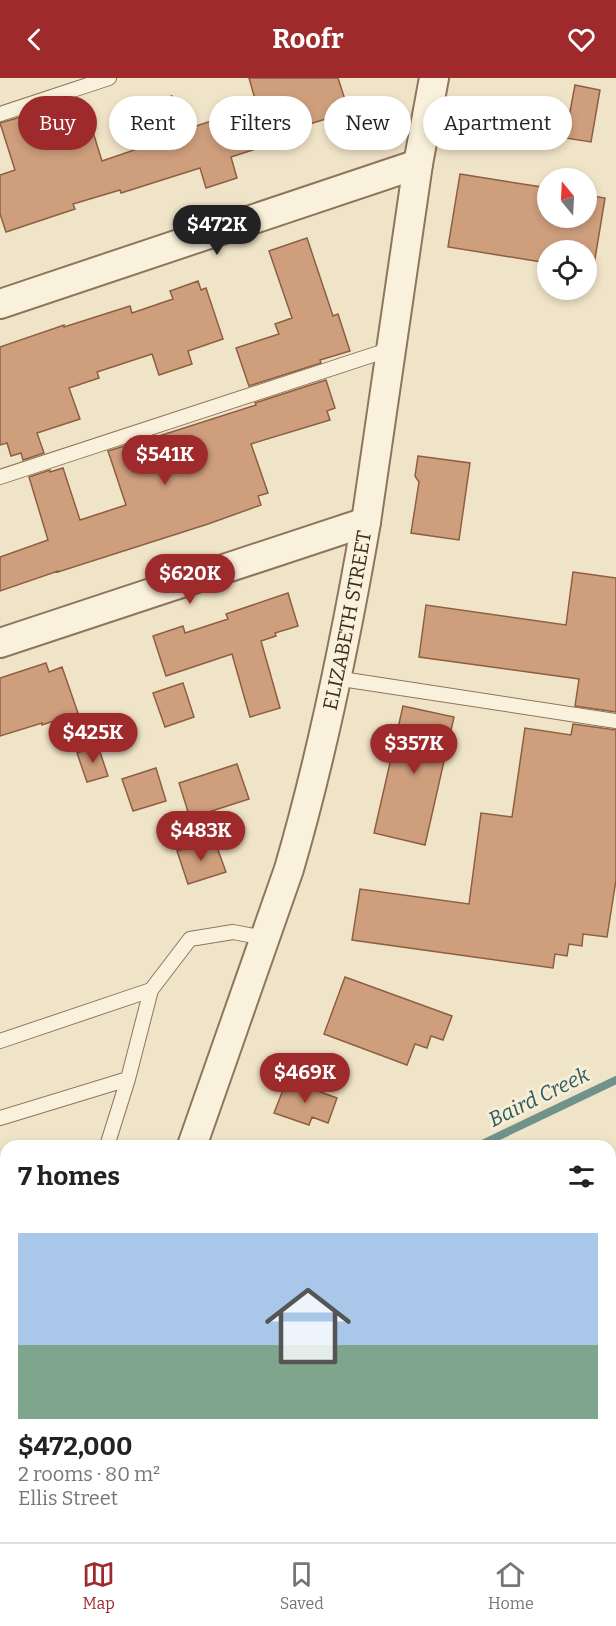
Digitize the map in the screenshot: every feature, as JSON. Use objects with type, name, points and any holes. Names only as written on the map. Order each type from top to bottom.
[{"type":"street","name":"ELIZABETH STREET","points":[[194,1140],[290,869],[335,678],[366,522],[418,164],[434,78]]},
{"type":"street","points":[[0,304],[418,164]]},
{"type":"street","points":[[0,643],[366,522]]},
{"type":"lane","points":[[0,114],[109,78]]},
{"type":"lane","points":[[0,477],[391,349]]},
{"type":"lane","points":[[335,678],[616,721]]},
{"type":"lane","points":[[109,1140],[128,1079],[151,990],[190,939],[233,932],[265,938]]},
{"type":"lane","points":[[0,1041],[151,990]]},
{"type":"lane","points":[[0,1118],[128,1079]]},
{"type":"building","points":[[249,78],[338,78],[344,96],[324,96],[324,120],[312,123],[312,96],[254,96]]},
{"type":"building","points":[[575,85],[600,90],[591,142],[572,139],[572,101]]},
{"type":"building","points":[[18,118],[18,150],[97,150],[97,145],[102,161],[134,150],[197,150],[197,126],[209,122],[209,150],[253,150],[231,157],[237,178],[206,188],[200,168],[121,193],[120,190],[73,204],[75,209],[6,232],[0,214],[0,175],[15,170],[0,123]]},
{"type":"building","points":[[460,174],[537,186],[537,228],[597,228],[597,197],[605,198],[597,247],[597,240],[537,240],[537,261],[448,247]]},
{"type":"building","points":[[307,238],[333,316],[338,314],[350,351],[320,360],[321,363],[249,386],[236,348],[279,334],[275,324],[292,318],[269,251]]},
{"type":"building","points":[[198,281],[201,290],[206,288],[223,339],[188,351],[192,364],[159,375],[152,354],[97,372],[99,378],[69,388],[80,419],[37,433],[44,453],[23,460],[21,453],[11,456],[7,443],[0,445],[0,347],[130,306],[132,313],[173,299],[170,291]]},
{"type":"building","points":[[326,380],[335,408],[327,411],[330,420],[251,444],[268,493],[258,496],[261,505],[0,591],[0,557],[48,540],[29,477],[63,468],[80,520],[126,505],[108,451],[256,405],[255,403]]},
{"type":"building","points":[[418,456],[470,463],[459,540],[411,533],[419,482],[415,476]]},
{"type":"building","points":[[573,572],[616,578],[616,712],[575,706],[579,679],[419,657],[426,605],[566,625]]},
{"type":"building","points":[[288,593],[298,626],[275,633],[276,636],[261,641],[280,708],[250,717],[232,654],[166,676],[153,636],[183,626],[185,633],[228,619],[226,614]]},
{"type":"building","points":[[46,663],[49,672],[62,667],[78,713],[0,736],[0,678]]},
{"type":"building","points":[[183,683],[194,717],[165,727],[153,693]]},
{"type":"building","points":[[403,706],[454,717],[425,845],[374,833]]},
{"type":"building","points":[[573,724],[616,730],[616,880],[607,937],[583,934],[582,946],[569,944],[567,956],[555,954],[553,968],[352,940],[360,889],[469,904],[481,813],[512,817],[525,728],[571,735]]},
{"type":"building","points":[[98,746],[108,776],[87,782],[77,753]]},
{"type":"building","points":[[237,764],[249,799],[190,818],[179,783]]},
{"type":"building","points":[[156,768],[166,801],[133,811],[122,779]]},
{"type":"building","points":[[214,839],[226,872],[188,884],[177,851]]},
{"type":"building","points":[[345,977],[452,1016],[443,1040],[431,1036],[427,1048],[415,1044],[407,1065],[324,1034]]},
{"type":"building","points":[[287,1080],[337,1098],[328,1123],[312,1117],[309,1125],[274,1113]]},
{"type":"waterway","name":"Baird Creek","points":[[491,1140],[616,1080]]}]
